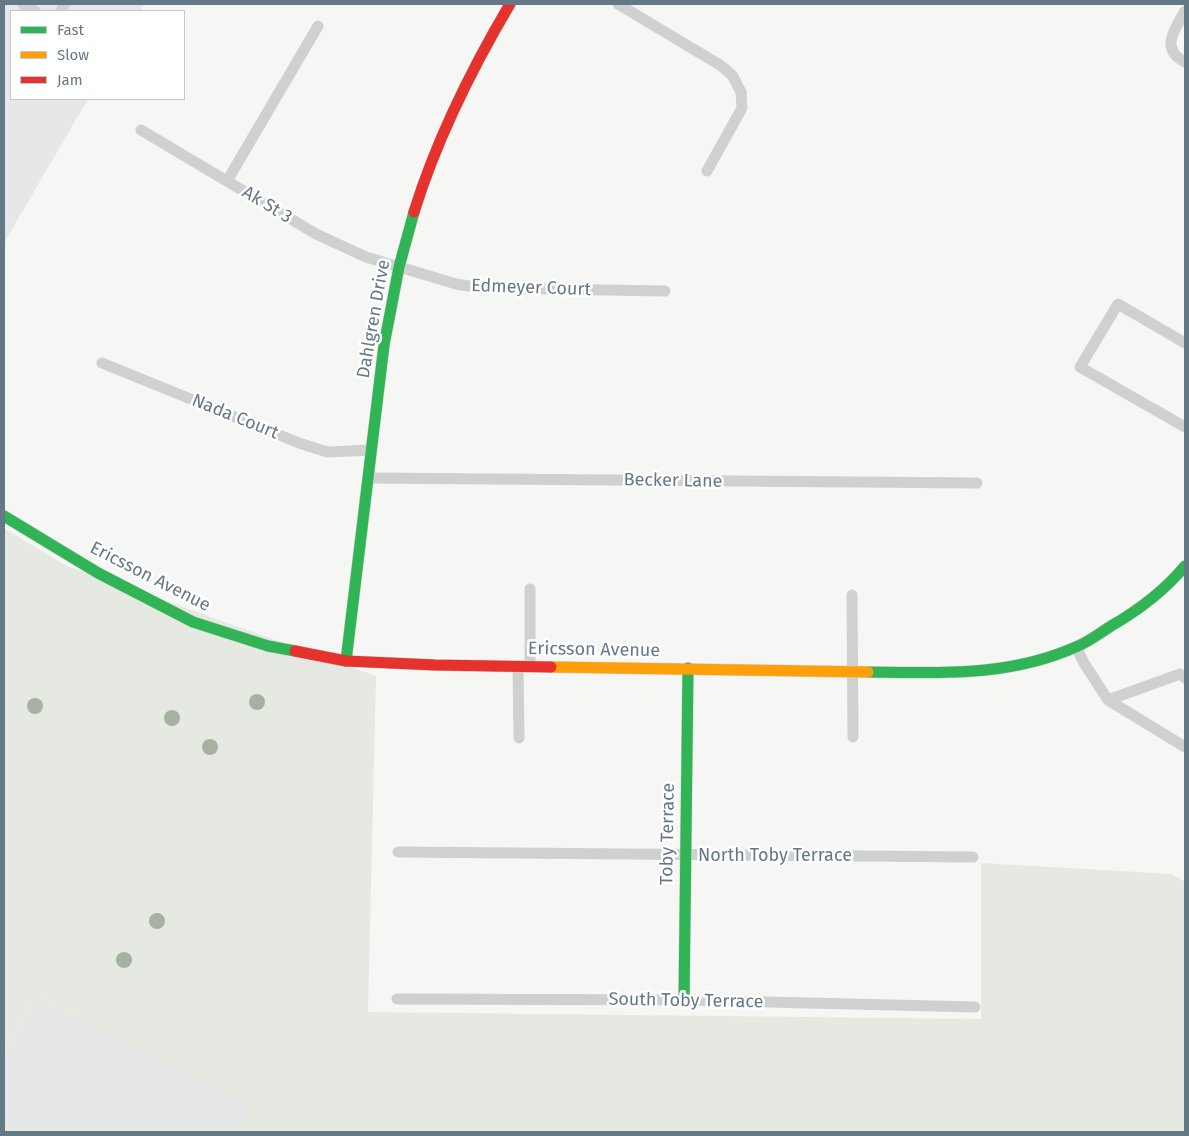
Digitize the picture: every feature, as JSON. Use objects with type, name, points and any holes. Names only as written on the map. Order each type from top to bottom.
[{"type":"street","name":"Dahlgren Drive","points":[[346,661],[384,342],[399,266],[423,186],[445,128],[464,85],[510,4]]},
{"type":"street","name":"Ericsson Avenue","points":[[4,516],[98,573],[194,622],[268,646],[346,661],[436,665],[957,674],[980,672],[1026,664],[1076,647],[1138,610],[1164,590],[1185,566]]},
{"type":"street","name":"Toby Terrace","points":[[684,1000],[688,668]]},
{"type":"lane","points":[[618,4],[720,65],[732,75],[741,92],[742,108],[707,171]]},
{"type":"lane","points":[[1185,11],[1171,35],[1170,42],[1179,59],[1185,62]]},
{"type":"lane","points":[[227,181],[318,26]]},
{"type":"lane","name":"Ak St 3","points":[[141,130],[316,234],[366,257],[399,266]]},
{"type":"lane","name":"Edmeyer Court","points":[[399,266],[456,284],[481,288],[665,291]]},
{"type":"lane","points":[[1185,343],[1118,304],[1080,367],[1185,426]]},
{"type":"lane","name":"Nada Court","points":[[102,363],[300,443],[327,452],[371,450]]},
{"type":"lane","name":"Becker Lane","points":[[368,478],[977,484]]},
{"type":"lane","points":[[530,589],[530,666]]},
{"type":"lane","points":[[852,595],[853,737]]},
{"type":"lane","points":[[1076,647],[1108,700],[1185,747]]},
{"type":"lane","points":[[518,666],[519,738]]},
{"type":"lane","points":[[1108,700],[1180,674],[1185,678]]},
{"type":"lane","name":"North Toby Terrace","points":[[398,852],[973,857]]},
{"type":"lane","name":"South Toby Terrace","points":[[397,999],[684,1000],[975,1007]]},
{"type":"shaded area","points":[[4,4],[145,4],[141,10],[10,10],[10,100],[87,100],[4,243]]},
{"type":"shaded area","points":[[4,528],[65,565],[376,676],[368,1012],[981,1019],[981,863],[1172,874],[1185,882],[1185,1132],[399,1132],[395,1130],[393,1132],[239,1132],[255,1106],[35,995],[4,1052]]},
{"type":"shaded area","points":[[35,995],[256,1106],[239,1132],[4,1132],[4,1052]]},
{"type":"traffic: fast","points":[[346,661],[384,345],[399,267],[414,212]]},
{"type":"traffic: fast","points":[[4,516],[98,573],[193,622],[268,646],[295,651]]},
{"type":"traffic: fast","points":[[868,672],[922,673],[974,671],[1001,668],[1052,656],[1087,642],[1131,613],[1160,592],[1185,566]]},
{"type":"traffic: fast","points":[[684,1000],[688,668]]},
{"type":"traffic: slow","points":[[551,667],[868,672]]},
{"type":"traffic: jam","points":[[414,212],[444,131],[469,79],[510,4]]},
{"type":"traffic: jam","points":[[295,651],[346,661],[551,667]]}]
